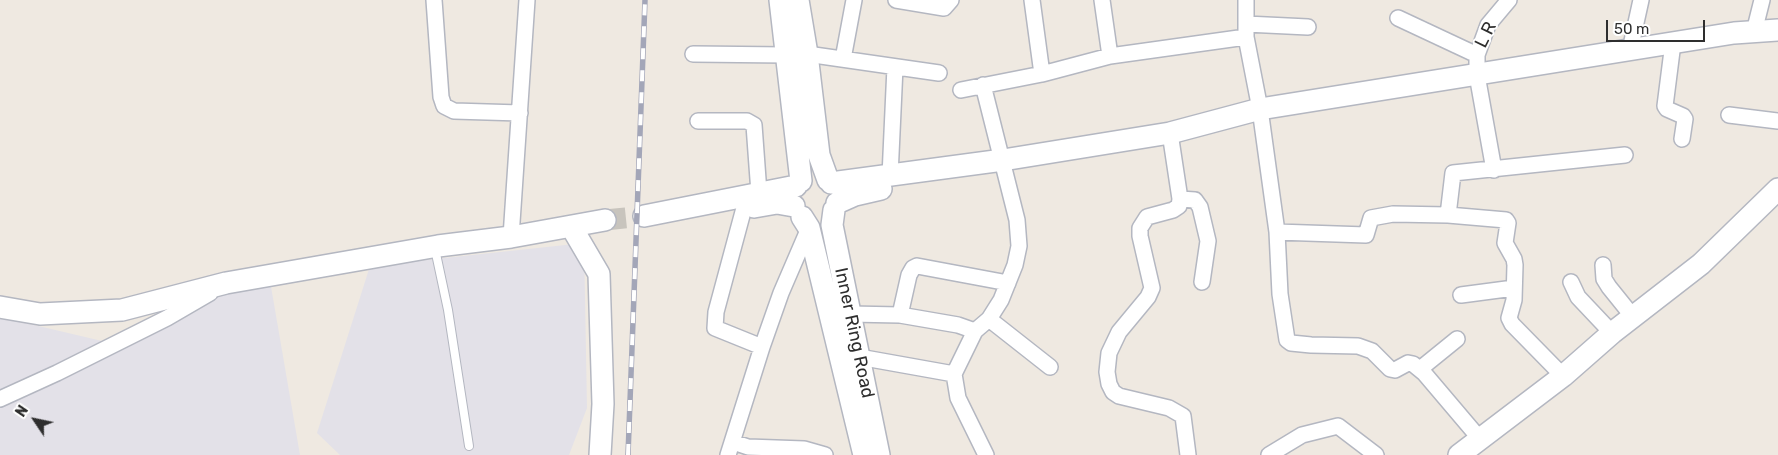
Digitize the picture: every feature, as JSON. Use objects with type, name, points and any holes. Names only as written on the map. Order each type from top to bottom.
[{"type":"street","points":[[434,0],[441,97],[444,106],[454,111],[520,113]]},
{"type":"street","points":[[511,237],[528,0]]},
{"type":"street","name":"Inner Ring Road","points":[[780,0],[800,204],[864,455]]},
{"type":"street","points":[[798,0],[808,54],[819,155],[829,181],[835,188],[836,207]]},
{"type":"street","points":[[843,59],[854,0]]},
{"type":"street","points":[[896,0],[944,8],[951,0]]},
{"type":"street","points":[[1032,0],[1042,74]]},
{"type":"street","points":[[1102,0],[1110,56]]},
{"type":"street","points":[[1246,0],[1246,31],[1260,109],[1277,232],[1280,294],[1287,340],[1311,345],[1358,346],[1372,351],[1390,369],[1395,370],[1408,363],[1413,364],[1420,369],[1480,439]]},
{"type":"street","name":"L R","points":[[1477,65],[1488,25],[1509,0]]},
{"type":"street","points":[[1630,50],[1641,0]]},
{"type":"street","points":[[1754,32],[1762,0]]},
{"type":"street","points":[[1398,18],[1477,65]]},
{"type":"street","points":[[961,90],[1042,74],[1110,56],[1246,31],[1308,27]]},
{"type":"street","points":[[825,455],[804,449],[731,448],[762,347],[781,293],[800,204],[813,176],[829,181],[890,176],[996,161],[1170,133],[1260,109],[1477,65],[1630,50],[1734,33],[1778,30]]},
{"type":"street","points":[[1673,43],[1665,106],[1685,119],[1682,139]]},
{"type":"street","points":[[693,54],[786,55]]},
{"type":"street","points":[[808,54],[939,73]]},
{"type":"street","points":[[1477,65],[1494,170]]},
{"type":"street","points":[[890,176],[895,67]]},
{"type":"street","points":[[983,85],[996,161],[1017,220],[1019,246],[1015,265],[1001,300],[988,319],[975,331],[954,374],[958,398],[986,455]]},
{"type":"street","points":[[1730,115],[1778,121]]},
{"type":"street","points":[[698,121],[747,120],[754,125],[759,193]]},
{"type":"street","points":[[1170,133],[1180,199],[1179,206],[1173,210],[1147,217],[1140,228],[1140,236],[1152,288],[1148,297],[1119,332],[1109,354],[1107,372],[1109,384],[1113,392],[1119,396],[1160,405],[1183,416],[1188,455]]},
{"type":"street","points":[[1448,214],[1453,173],[1494,170],[1625,154]]},
{"type":"street","points":[[800,204],[777,203],[646,221],[759,193],[800,204],[815,221],[823,220],[830,216],[836,207],[855,195],[996,161]]},
{"type":"street","points":[[1459,455],[1563,376],[1612,333],[1634,318],[1701,264],[1778,189]]},
{"type":"street","points":[[1180,199],[1195,200],[1200,207],[1208,241],[1202,282]]},
{"type":"street","name":"Inner Ring Road","points":[[836,207],[832,225],[879,455]]},
{"type":"street","points":[[744,208],[716,312],[716,328],[762,347]]},
{"type":"street","points":[[1277,232],[1366,235],[1371,218],[1393,214],[1448,214],[1500,218],[1507,221],[1505,243],[1514,259],[1514,300],[1509,318],[1512,324],[1563,376]]},
{"type":"street","points":[[0,307],[40,314],[122,310],[226,283],[436,247],[611,224],[575,233],[436,247]]},
{"type":"street","points":[[575,233],[599,274],[603,404],[600,455]]},
{"type":"street","points":[[1603,265],[1604,279],[1634,318]]},
{"type":"street","points":[[900,316],[909,275],[913,268],[917,266],[1008,283]]},
{"type":"street","points":[[1571,282],[1578,297],[1612,333]]},
{"type":"street","points":[[0,399],[167,318],[226,283]]},
{"type":"street","points":[[1461,295],[1514,288]]},
{"type":"street","points":[[850,314],[900,316],[958,325],[975,331]]},
{"type":"street","points":[[988,319],[1050,367]]},
{"type":"street","points":[[1420,369],[1457,339]]},
{"type":"street","points":[[859,357],[954,374]]},
{"type":"street","points":[[1269,455],[1302,434],[1338,426],[1376,455]]},
{"type":"lane","points":[[436,247],[448,310],[468,446]]},
{"type":"shaded area","points":[[584,243],[587,408],[569,455],[340,455],[317,433],[370,266]]},
{"type":"shaded area","points":[[269,275],[300,455],[0,455],[0,317],[102,341]]},
{"type":"tunnel","points":[[605,220],[644,216]]},
{"type":"railway","points":[[628,455],[645,0]]}]
